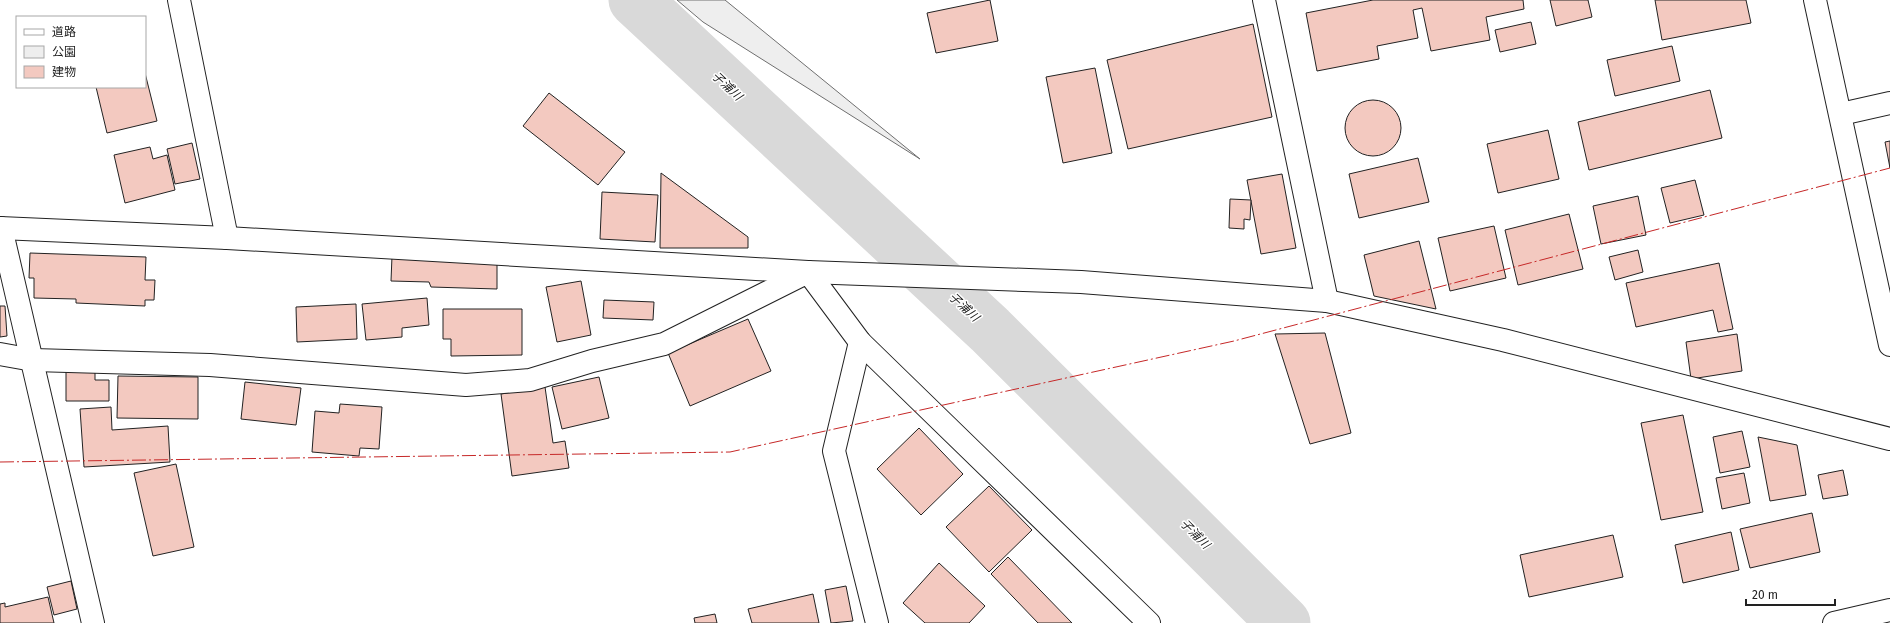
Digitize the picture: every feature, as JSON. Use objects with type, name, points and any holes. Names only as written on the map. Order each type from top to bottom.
[{"type":"street","points":[[179,0],[227,238]]},
{"type":"street","points":[[1264,0],[1326,302]]},
{"type":"street","points":[[1815,0],[1890,345]]},
{"type":"street","points":[[1841,114],[1890,103]]},
{"type":"street","points":[[93,623],[33,360],[0,228],[227,238],[808,272],[1081,282],[1326,302],[1503,340],[1890,439]]},
{"type":"street","points":[[0,354],[33,360],[210,365],[466,385],[530,380],[592,361],[664,344],[808,272]]},
{"type":"street","points":[[808,272],[860,342],[1149,623]]},
{"type":"street","points":[[860,342],[834,451],[877,623]]},
{"type":"street","points":[[1834,623],[1890,610]]},
{"type":"green space","points":[[677,0],[725,0],[920,159],[703,22]]},
{"type":"building","points":[[990,0],[998,41],[936,53],[927,13]]},
{"type":"building","points":[[1373,0],[1523,0],[1524,9],[1486,17],[1490,40],[1431,51],[1422,8],[1413,10],[1418,38],[1377,46],[1379,59],[1317,71],[1306,13]]},
{"type":"building","points":[[1550,0],[1588,0],[1592,17],[1556,26]]},
{"type":"building","points":[[1655,0],[1746,0],[1751,23],[1662,40]]},
{"type":"building","points":[[1531,22],[1536,44],[1500,52],[1495,30]]},
{"type":"building","points":[[1253,24],[1272,117],[1128,149],[1107,60]]},
{"type":"building","points":[[1672,46],[1680,81],[1615,96],[1607,60]]},
{"type":"building","points":[[1095,68],[1112,153],[1063,163],[1046,77]]},
{"type":"building","points":[[146,77],[157,121],[107,133],[96,88],[146,88]]},
{"type":"building","points":[[1710,90],[1722,138],[1589,170],[1578,122]]},
{"type":"building","points":[[549,93],[625,152],[598,185],[523,126]]},
{"type":"building","points":[[1367,100],[1379,100],[1393,108],[1401,122],[1399,139],[1393,148],[1379,156],[1367,156],[1357,151],[1350,144],[1345,134],[1345,122],[1350,112],[1357,105]]},
{"type":"building","points":[[1548,130],[1559,179],[1498,193],[1487,144]]},
{"type":"building","points":[[1890,141],[1890,168],[1885,142]]},
{"type":"building","points":[[192,143],[200,179],[175,184],[167,149]]},
{"type":"building","points":[[150,147],[153,159],[167,155],[175,190],[125,203],[114,155]]},
{"type":"building","points":[[1418,158],[1429,202],[1359,218],[1349,174]]},
{"type":"building","points":[[661,173],[748,237],[748,248],[660,248]]},
{"type":"building","points":[[1282,174],[1296,248],[1261,254],[1247,180]]},
{"type":"building","points":[[1695,180],[1704,215],[1670,223],[1661,188]]},
{"type":"building","points":[[602,192],[658,195],[655,242],[600,239]]},
{"type":"building","points":[[1638,196],[1646,235],[1601,244],[1593,206]]},
{"type":"building","points":[[1230,199],[1251,200],[1250,220],[1244,219],[1244,229],[1229,228]]},
{"type":"building","points":[[1569,214],[1583,269],[1518,285],[1505,230]]},
{"type":"building","points":[[1494,226],[1506,278],[1450,291],[1438,238]]},
{"type":"building","points":[[1419,241],[1436,309],[1374,296],[1364,255]]},
{"type":"building","points":[[1638,250],[1643,272],[1615,280],[1609,257]]},
{"type":"building","points":[[30,253],[146,257],[145,280],[155,280],[154,300],[145,300],[145,306],[76,303],[76,299],[34,298],[34,278],[29,278]]},
{"type":"building","points":[[392,256],[497,259],[497,289],[431,287],[429,282],[391,281]]},
{"type":"building","points":[[1719,263],[1733,329],[1718,332],[1713,310],[1636,327],[1626,283]]},
{"type":"building","points":[[581,281],[591,335],[557,342],[546,287]]},
{"type":"building","points":[[427,298],[429,325],[402,328],[402,337],[366,340],[362,304]]},
{"type":"building","points":[[604,300],[654,302],[653,320],[603,318]]},
{"type":"building","points":[[356,304],[357,339],[297,342],[296,307]]},
{"type":"building","points":[[0,306],[5,306],[7,336],[0,337]]},
{"type":"building","points":[[443,309],[522,309],[522,355],[451,356],[451,339],[443,339]]},
{"type":"building","points":[[748,319],[771,371],[690,406],[668,353]]},
{"type":"building","points":[[1325,333],[1351,433],[1310,444],[1275,334]]},
{"type":"building","points":[[1737,334],[1742,371],[1691,379],[1686,342]]},
{"type":"building","points":[[66,371],[95,371],[95,380],[109,380],[109,401],[66,401]]},
{"type":"building","points":[[118,376],[198,377],[198,419],[117,418]]},
{"type":"building","points":[[599,377],[609,418],[562,429],[552,387]]},
{"type":"building","points":[[245,382],[301,388],[296,425],[241,419]]},
{"type":"building","points":[[545,387],[553,443],[565,441],[569,468],[512,476],[501,394]]},
{"type":"building","points":[[340,404],[382,407],[379,449],[360,448],[359,456],[312,452],[315,411],[339,413]]},
{"type":"building","points":[[111,407],[112,430],[168,426],[170,462],[84,467],[80,409]]},
{"type":"building","points":[[1683,415],[1703,512],[1661,520],[1641,423]]},
{"type":"building","points":[[919,428],[963,474],[921,515],[877,469]]},
{"type":"building","points":[[1742,431],[1750,467],[1720,473],[1713,437]]},
{"type":"building","points":[[1758,437],[1797,445],[1806,495],[1770,501]]},
{"type":"building","points":[[176,464],[194,547],[153,556],[134,473]]},
{"type":"building","points":[[1843,470],[1848,495],[1823,499],[1818,475]]},
{"type":"building","points":[[1744,473],[1750,503],[1722,509],[1716,478]]},
{"type":"building","points":[[989,486],[1032,530],[989,572],[946,527]]},
{"type":"building","points":[[1812,513],[1820,552],[1750,568],[1740,529]]},
{"type":"building","points":[[1731,532],[1739,570],[1683,583],[1675,545]]},
{"type":"building","points":[[1613,535],[1623,577],[1529,597],[1520,555]]},
{"type":"building","points":[[1008,557],[1072,623],[1038,623],[991,574]]},
{"type":"building","points":[[939,563],[985,606],[969,623],[925,623],[903,603]]},
{"type":"building","points":[[71,581],[77,609],[54,615],[47,587]]},
{"type":"building","points":[[846,586],[853,621],[831,623],[825,590]]},
{"type":"building","points":[[813,594],[819,623],[752,623],[748,609]]},
{"type":"building","points":[[48,597],[54,623],[0,623],[0,604],[5,603],[5,607]]},
{"type":"building","points":[[715,614],[717,623],[695,623],[694,618]]},
{"type":"waterway","name":"子浦川","points":[[635,0],[990,330],[1284,623]]},
{"type":"power","points":[[0,462],[730,452],[1234,341],[1890,168]]}]
